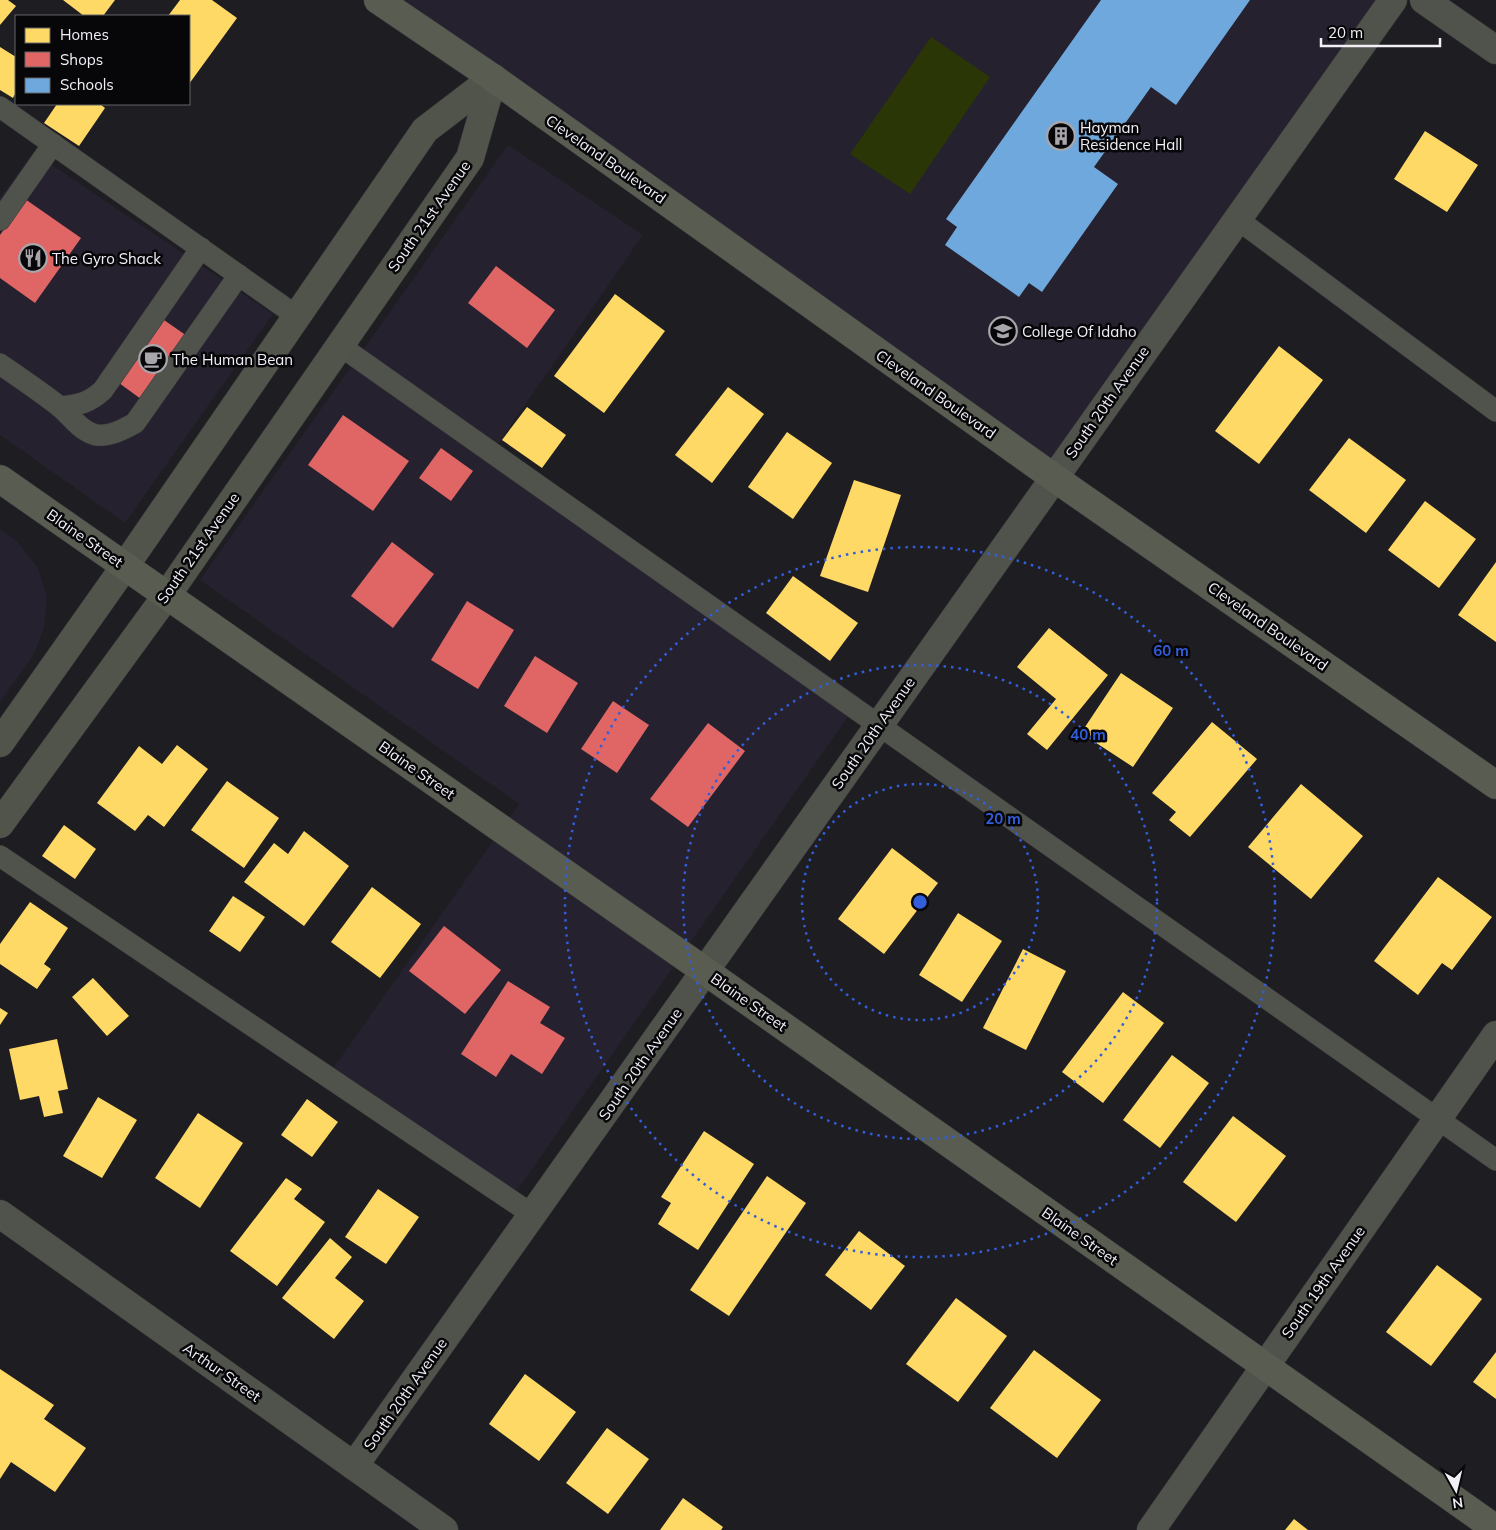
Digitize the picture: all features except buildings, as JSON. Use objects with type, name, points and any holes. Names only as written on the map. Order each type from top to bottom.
[{"type":"main road","name":"Cleveland Boulevard","points":[[378,0],[493,78],[1053,477],[1496,785]]},
{"type":"main road","points":[[0,743],[126,566],[425,130],[493,78]]},
{"type":"main road","name":"South 21st Avenue","points":[[0,824],[167,595],[470,158],[493,78]]},
{"type":"main road","name":"Blaine Street","points":[[0,479],[705,971],[1496,1529]]},
{"type":"street","name":"South 20th Avenue","points":[[354,1466],[1392,0]]},
{"type":"street","points":[[1424,0],[1496,50]]},
{"type":"street","name":"South 19th Avenue","points":[[1150,1530],[1496,1035]]},
{"type":"street","name":"Arthur Street","points":[[0,1214],[444,1530]]},
{"type":"lane","points":[[0,107],[298,317]]},
{"type":"lane","points":[[0,220],[53,144]]},
{"type":"lane","points":[[1237,219],[1496,411]]},
{"type":"lane","points":[[60,407],[76,406],[92,400],[103,390],[201,248]]},
{"type":"lane","points":[[0,364],[60,407],[83,429],[96,435],[110,434],[122,430],[135,423],[239,275]]},
{"type":"lane","points":[[339,346],[1496,1160]]},
{"type":"lane","points":[[0,856],[533,1215]]},
{"type":"shaded area","name":"College Of Idaho","points":[[378,0],[1393,0],[1053,477]]},
{"type":"shaded area","points":[[508,145],[643,235],[498,444],[861,698],[514,1195],[332,1070],[519,804],[200,580]]},
{"type":"shaded area","points":[[33,152],[273,314],[125,523],[0,435],[0,198]]},
{"type":"shaded area","points":[[0,529],[17,541],[38,568],[47,597],[44,628],[34,654],[0,702]]},
{"type":"green space","points":[[931,37],[990,77],[910,194],[850,154]]},
{"type":"place","name":"Hayman Residence Hall","points":[[1061,136]]},
{"type":"place","name":"The Gyro Shack","points":[[33,258]]},
{"type":"place","name":"College Of Idaho","points":[[1003,331]]},
{"type":"place","name":"The Human Bean","points":[[153,359]]}]
